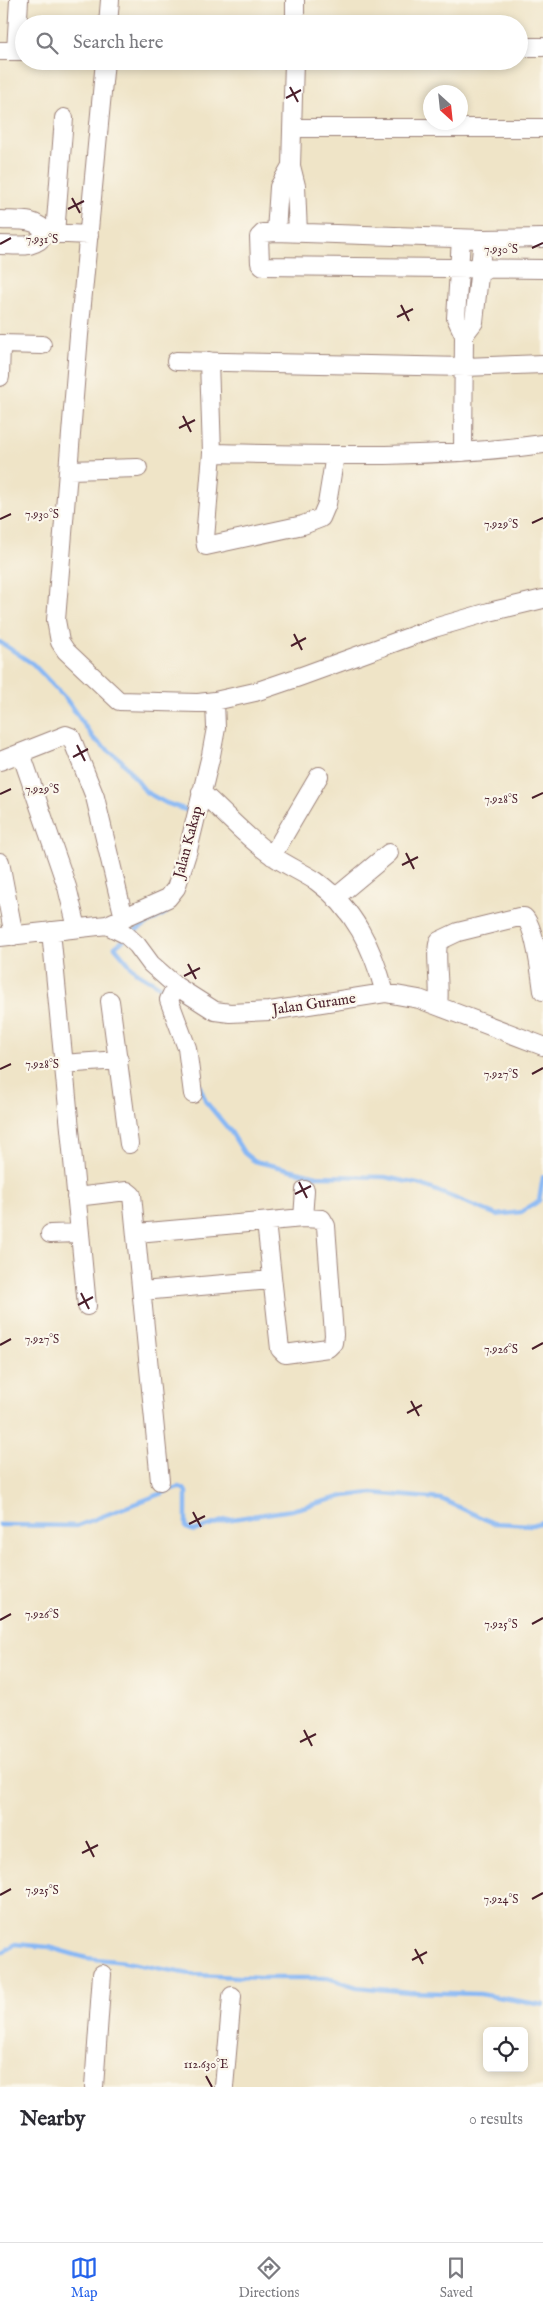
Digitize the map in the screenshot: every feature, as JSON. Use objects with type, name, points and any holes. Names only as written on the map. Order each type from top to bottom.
[{"type":"street","points":[[17,15],[19,0]]},
{"type":"street","points":[[109,15],[110,0]]},
{"type":"street","points":[[295,0],[295,15]]},
{"type":"street","points":[[13,51],[15,34]]},
{"type":"street","points":[[528,47],[543,48]]},
{"type":"street","points":[[104,70],[56,620],[56,630],[60,642],[87,673],[119,701],[198,703],[255,692],[434,628],[543,599]]},
{"type":"street","points":[[294,70],[291,166],[296,186],[298,234]]},
{"type":"street","points":[[0,245],[31,246],[50,233],[64,118]]},
{"type":"street","points":[[293,128],[543,128]]},
{"type":"street","points":[[276,232],[279,187],[291,166]]},
{"type":"street","points":[[0,220],[34,222],[40,224],[50,233],[89,235]]},
{"type":"street","points":[[543,238],[483,239],[276,232],[263,234],[259,237],[261,265],[543,269]]},
{"type":"street","points":[[461,238],[456,318],[464,335],[463,452]]},
{"type":"street","points":[[464,335],[474,322],[483,239]]},
{"type":"street","points":[[0,377],[1,344],[42,345]]},
{"type":"street","points":[[209,361],[212,453],[206,546],[303,525],[321,518],[327,504],[335,455]]},
{"type":"street","points":[[176,362],[209,361],[465,367],[543,364]]},
{"type":"street","points":[[212,453],[335,455],[463,452],[496,451],[543,444]]},
{"type":"street","points":[[69,470],[138,468]]},
{"type":"street","name":"Jalan Kakap","points":[[7,936],[107,925],[128,932],[160,902],[168,898],[176,888],[214,741],[215,701]]},
{"type":"street","points":[[0,761],[69,735],[74,742],[95,797],[128,932]]},
{"type":"street","points":[[21,753],[78,928]]},
{"type":"street","points":[[272,856],[319,776]]},
{"type":"street","points":[[198,806],[272,856],[318,883],[335,898],[359,926],[374,959],[385,993]]},
{"type":"street","points":[[335,898],[389,853]]},
{"type":"street","points":[[0,862],[7,936]]},
{"type":"street","points":[[438,1005],[439,976],[436,947],[439,941],[444,937],[503,920],[524,917],[529,923],[541,963],[543,991]]},
{"type":"street","points":[[51,931],[78,1233],[87,1306]]},
{"type":"street","name":"Jalan Gurame","points":[[128,932],[173,992],[216,1011],[230,1013],[270,1011],[385,993],[404,995],[438,1005],[543,1046]]},
{"type":"street","points":[[173,992],[187,1048],[193,1094]]},
{"type":"street","points":[[110,1001],[129,1144]]},
{"type":"street","points":[[62,1064],[119,1060]]},
{"type":"street","points":[[303,1218],[305,1190]]},
{"type":"street","points":[[76,1197],[128,1191],[132,1195],[160,1480]]},
{"type":"street","points":[[137,1233],[303,1218],[320,1218],[326,1226],[334,1335],[330,1347],[321,1350],[285,1354],[282,1352],[279,1345],[266,1222]]},
{"type":"street","points":[[50,1234],[78,1233]]},
{"type":"street","points":[[142,1291],[271,1280]]},
{"type":"street","points":[[94,2087],[102,1974]]},
{"type":"street","points":[[224,2087],[232,1996]]},
{"type":"waterway","points":[[0,642],[33,664],[66,699],[94,739],[121,760],[146,792],[166,803],[192,812]]},
{"type":"waterway","points":[[130,934],[167,912],[173,902]]},
{"type":"waterway","points":[[125,939],[115,947],[136,972],[168,991]]},
{"type":"waterway","points":[[199,1084],[206,1102],[231,1132],[244,1153],[254,1161],[317,1176],[385,1177],[422,1185],[497,1215],[521,1212],[539,1201],[543,1177]]},
{"type":"waterway","points":[[0,1525],[77,1526],[178,1487],[186,1492],[186,1528],[194,1531],[226,1520],[292,1510],[344,1496],[372,1493],[441,1499],[493,1523],[532,1525],[543,1522]]},
{"type":"waterway","points":[[0,1952],[4,1952],[15,1944],[48,1947],[86,1958],[125,1962],[195,1975],[260,1978],[328,1978],[357,1987],[409,1992],[480,1994],[543,2005]]}]
